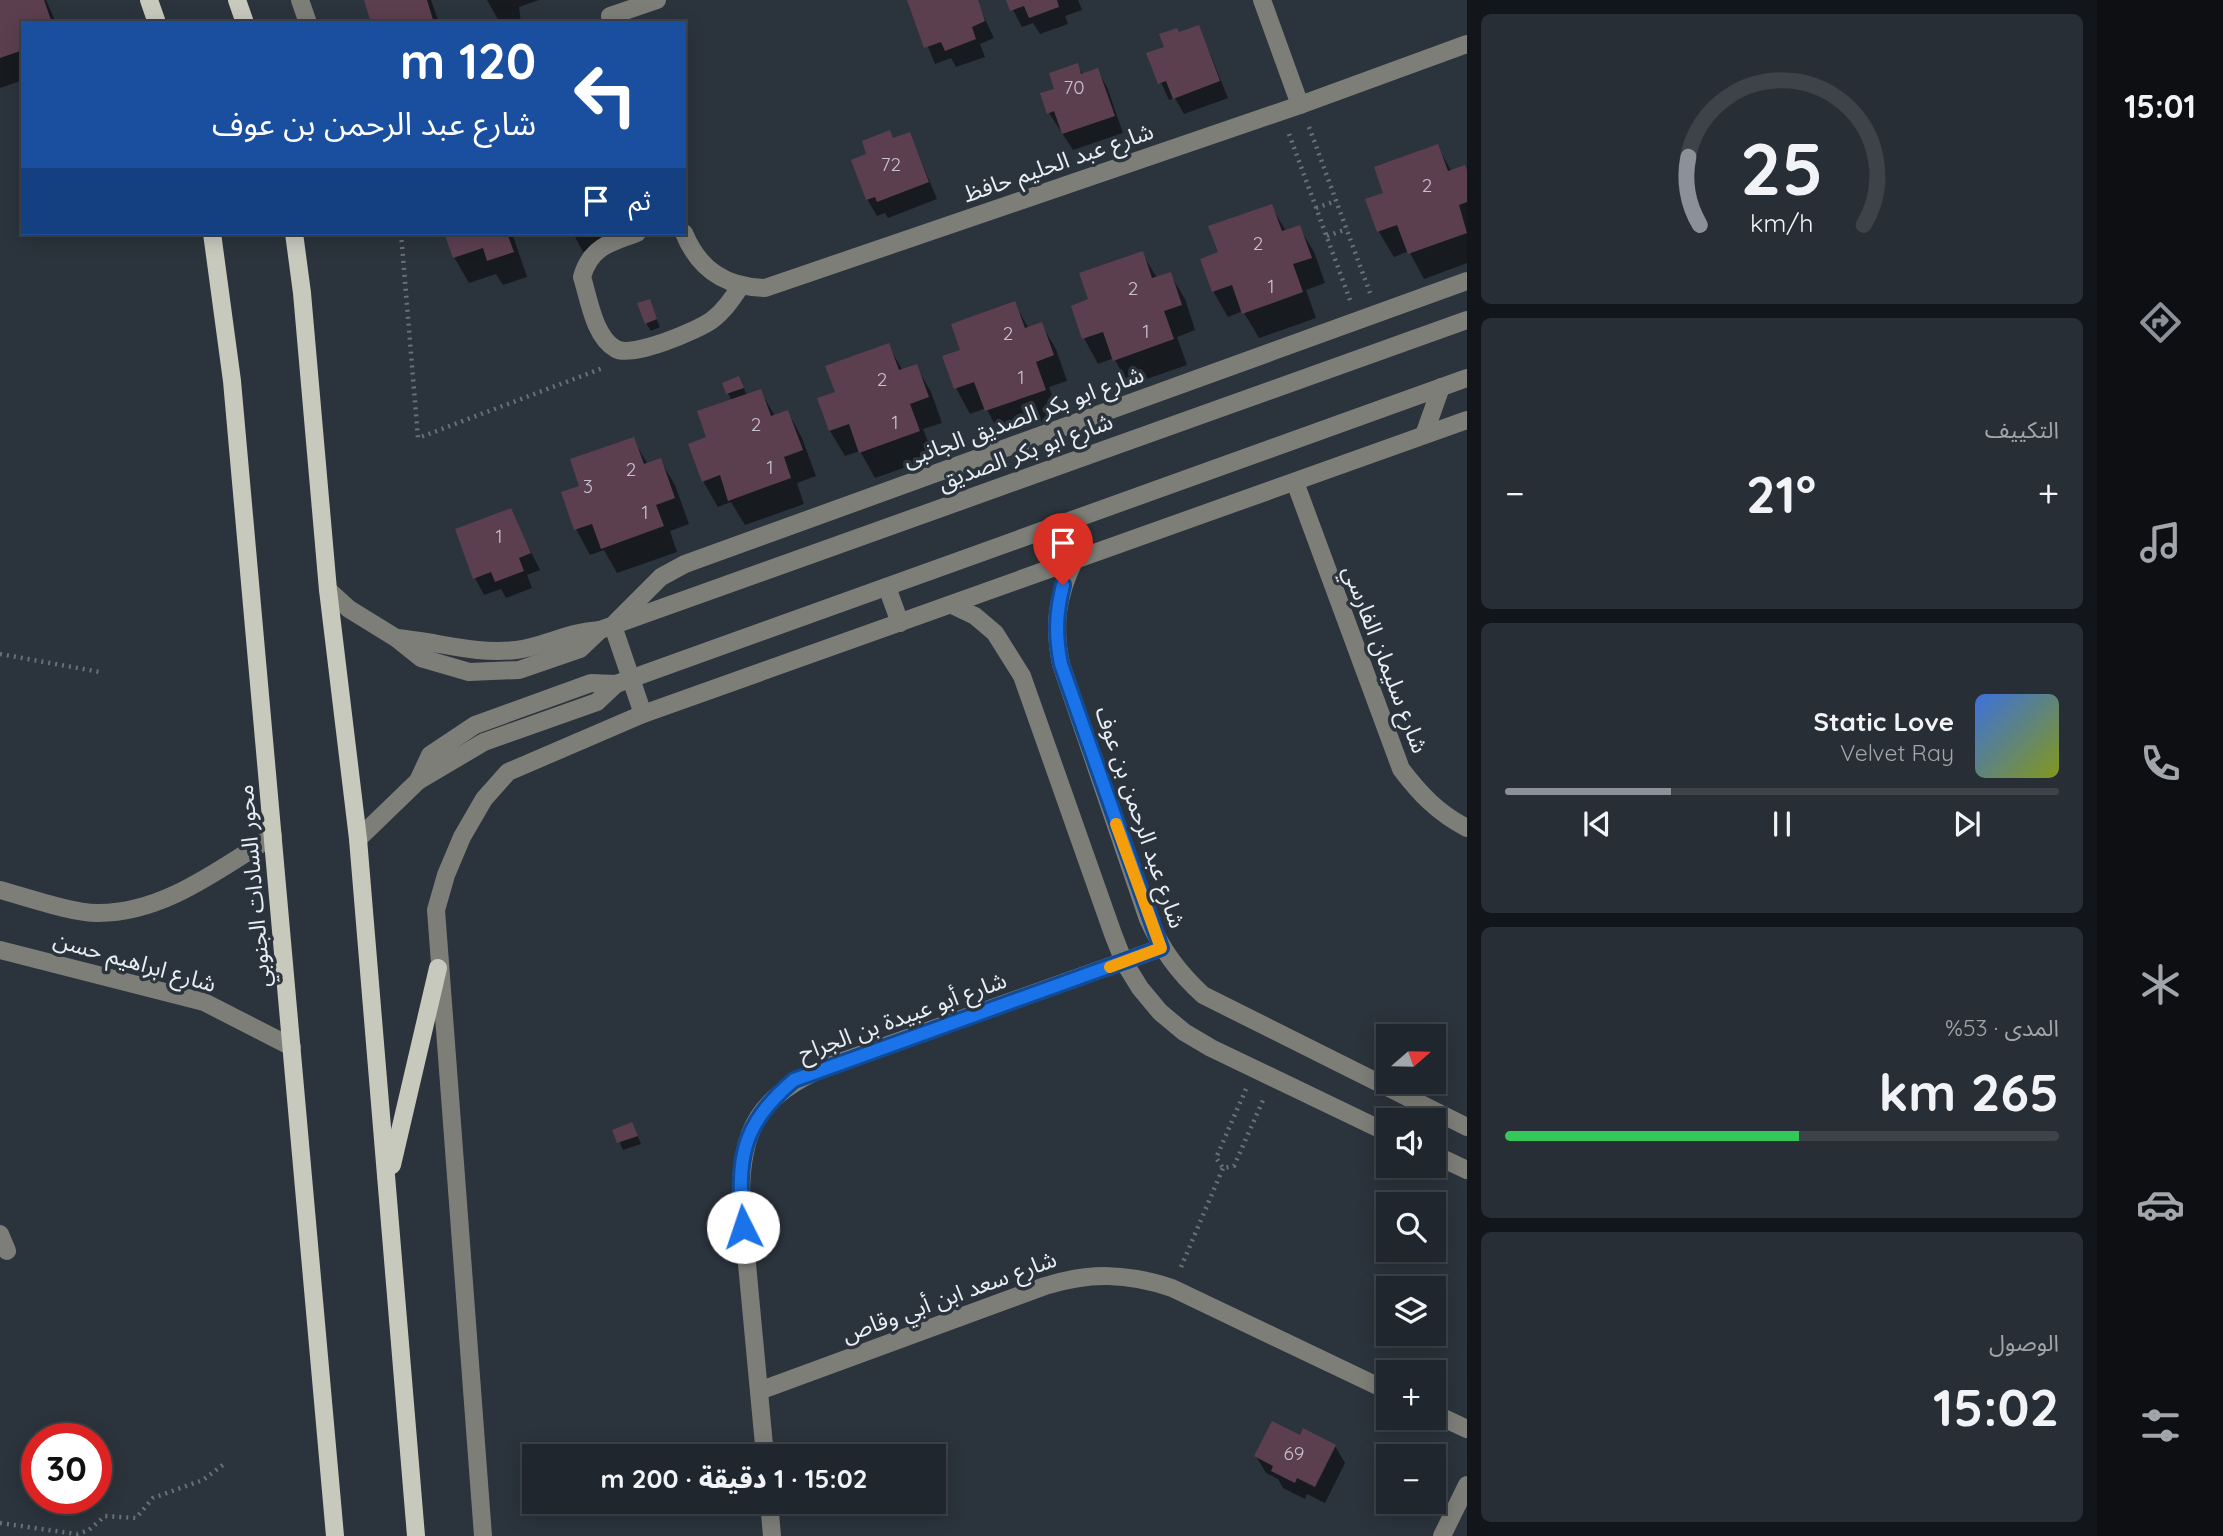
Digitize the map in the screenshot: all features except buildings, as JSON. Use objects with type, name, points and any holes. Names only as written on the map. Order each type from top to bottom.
[{"type":"main road","points":[[149,0],[156,21]]},
{"type":"main road","points":[[237,0],[244,21]]},
{"type":"main road","name":"محور السادات الجنوبي","points":[[212,235],[232,381],[335,1536]]},
{"type":"main road","points":[[294,235],[302,293],[328,590],[358,839],[416,1536]]},
{"type":"main road","points":[[388,1186],[438,968]]},
{"type":"street","points":[[300,0],[307,21]]},
{"type":"street","points":[[609,13],[657,0]]},
{"type":"street","points":[[1262,0],[1300,105]]},
{"type":"street","name":"شارع عبد الحليم حافظ","points":[[685,235],[690,248],[710,273],[740,287],[765,288],[1300,105],[1467,44]]},
{"type":"street","points":[[631,235],[605,244],[593,254],[582,277],[599,328],[606,341],[618,350],[636,352],[710,321],[727,306],[740,287]]},
{"type":"street","name":"شارع ابو بكر الصديق الجانبى","points":[[607,628],[661,577],[685,564],[1467,281]]},
{"type":"street","name":"شارع ابو بكر الصديق","points":[[328,590],[349,608],[396,638],[496,651],[518,649],[574,632],[607,628],[1467,320]]},
{"type":"street","points":[[358,839],[418,781],[430,755],[475,725],[590,683],[624,681],[1467,378]]},
{"type":"street","points":[[1424,435],[1441,387]]},
{"type":"street","points":[[483,1536],[438,968],[436,910],[462,837],[484,799],[508,772],[643,714],[1467,420]]},
{"type":"street","name":"شارع سليمان الفارسي","points":[[1295,482],[1387,739],[1401,769],[1420,795],[1445,816],[1467,828]]},
{"type":"street","name":"شارع عبد الرحمن بن عوف","points":[[1074,561],[1063,585],[1056,611],[1056,638],[1061,664],[1161,948],[1180,974],[1203,995],[1467,1127]]},
{"type":"street","points":[[887,587],[900,623]]},
{"type":"street","points":[[952,604],[975,616],[995,633],[1022,676],[1124,962],[1140,988],[1160,1012],[1184,1032],[1376,1127]]},
{"type":"street","points":[[607,628],[624,681],[643,714]]},
{"type":"street","name":"شارع ابراهيم حسن","points":[[0,890],[97,914],[143,908],[185,890],[273,836]]},
{"type":"street","name":"شارع أبو عبيدة بن الجراح","points":[[764,1444],[740,1165],[749,1132],[768,1103],[794,1080],[1161,948]]},
{"type":"street","name":"شارع ابراهيم حسن","points":[[0,950],[204,1002],[292,1047]]},
{"type":"street","points":[[1446,1160],[1467,1170]]},
{"type":"street","name":"شارع سعد ابن أبي وقاص","points":[[759,1391],[1077,1276],[1111,1274],[1145,1279],[1172,1287],[1376,1385]]},
{"type":"street","points":[[1446,1419],[1467,1429]]},
{"type":"street","points":[[1442,1536],[1467,1485]]},
{"type":"street","points":[[770,1514],[772,1536]]},
{"type":"path","points":[[1300,105],[1378,313]]},
{"type":"path","points":[[1281,111],[1357,321]]},
{"type":"path","points":[[1316,208],[1336,201]]},
{"type":"path","points":[[1327,236],[1347,229]]},
{"type":"path","points":[[401,235],[418,439],[593,373],[604,368],[618,350]]},
{"type":"path","points":[[0,654],[100,671]]},
{"type":"path","points":[[1223,1168],[1216,1158],[1255,1069]]},
{"type":"path","points":[[1223,1168],[1234,1166],[1272,1078]]},
{"type":"path","points":[[1172,1287],[1223,1168]]},
{"type":"path","points":[[0,1524],[77,1534],[89,1530],[106,1516],[136,1518],[153,1498],[204,1480],[224,1464]]},
{"type":"slow traffic","points":[[1110,967],[1161,948],[1148,919],[1116,824]]},
{"type":"route","points":[[743,1227],[740,1165],[749,1132],[768,1103],[794,1080],[1161,948],[1148,919],[1061,664],[1056,638],[1056,611],[1063,585]]}]
